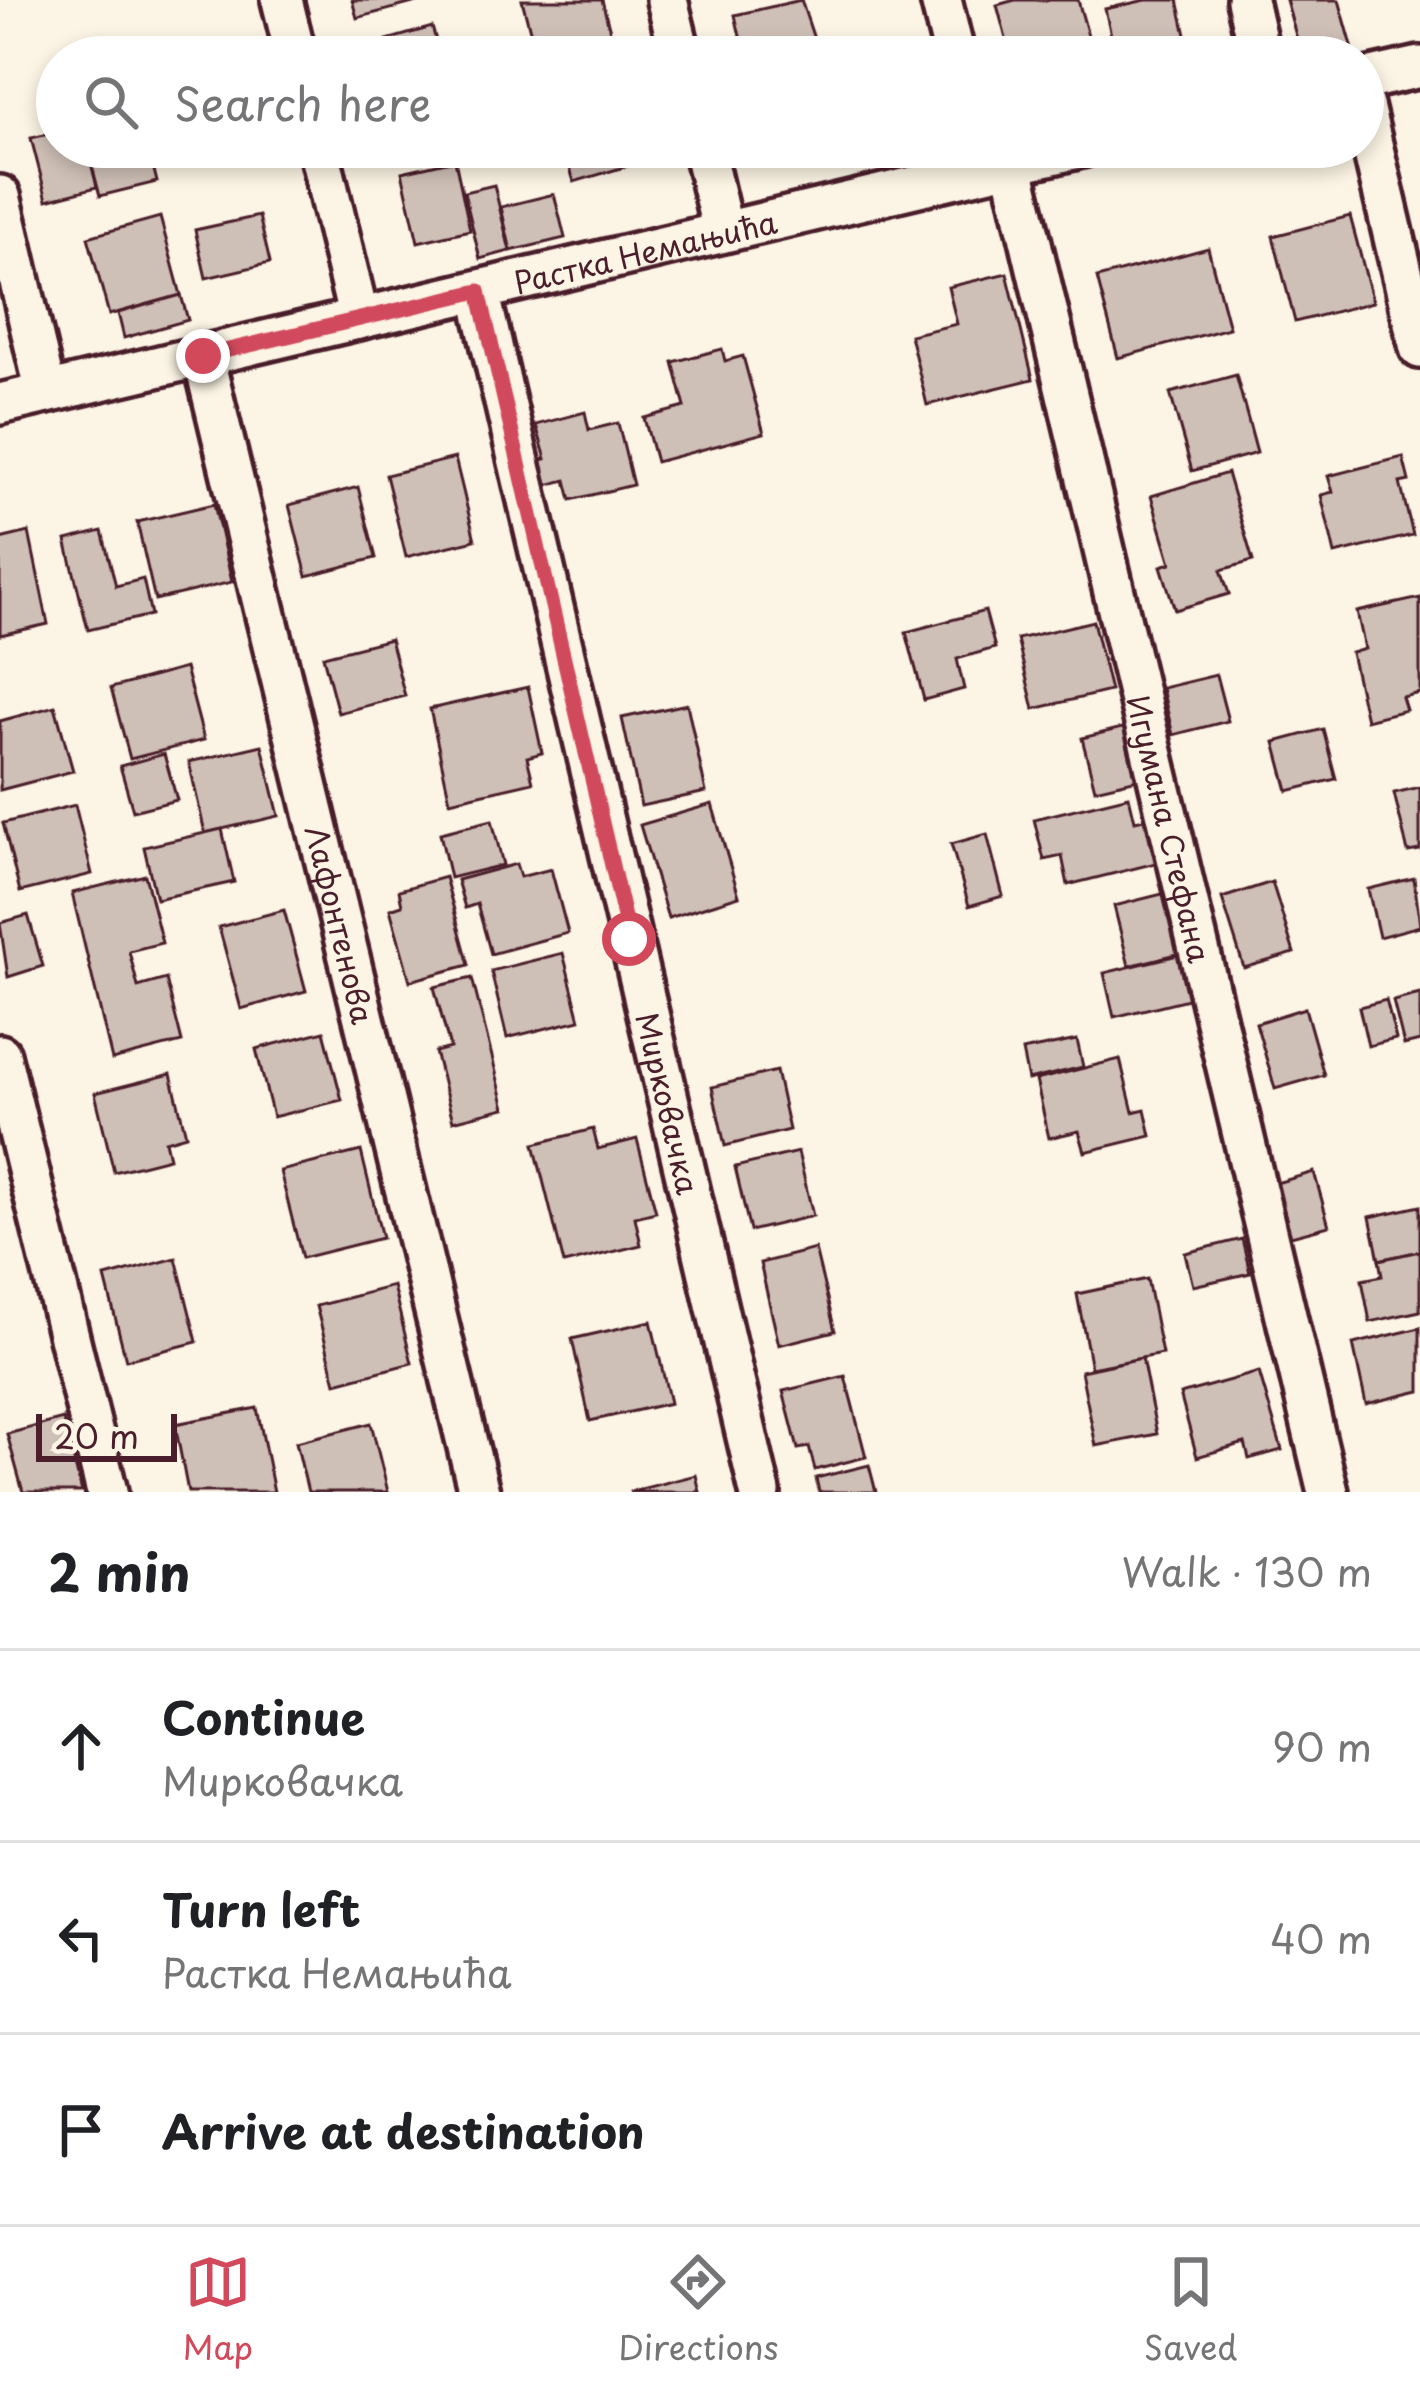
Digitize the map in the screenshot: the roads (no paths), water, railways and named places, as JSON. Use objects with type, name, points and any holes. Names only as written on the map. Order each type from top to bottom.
[{"type":"street","points":[[282,0],[291,36]]},
{"type":"street","points":[[667,0],[676,36]]},
{"type":"street","points":[[941,0],[950,36]]},
{"type":"street","points":[[1247,0],[1255,36]]},
{"type":"street","points":[[1384,75],[1420,67]]},
{"type":"street","points":[[323,168],[359,319]]},
{"type":"street","points":[[708,168],[723,232]]},
{"type":"street","name":"Растка Немањића","points":[[0,404],[723,232],[960,168]]},
{"type":"street","name":"Игумана Стефана","points":[[992,168],[1328,1492]]},
{"type":"street","points":[[1378,168],[1420,348]]},
{"type":"street","points":[[0,196],[46,393]]},
{"type":"street","name":"Мирковачка","points":[[479,291],[760,1492]]},
{"type":"street","name":"Лафонтенова","points":[[203,356],[479,1492]]},
{"type":"street","points":[[0,1055],[106,1492]]}]
